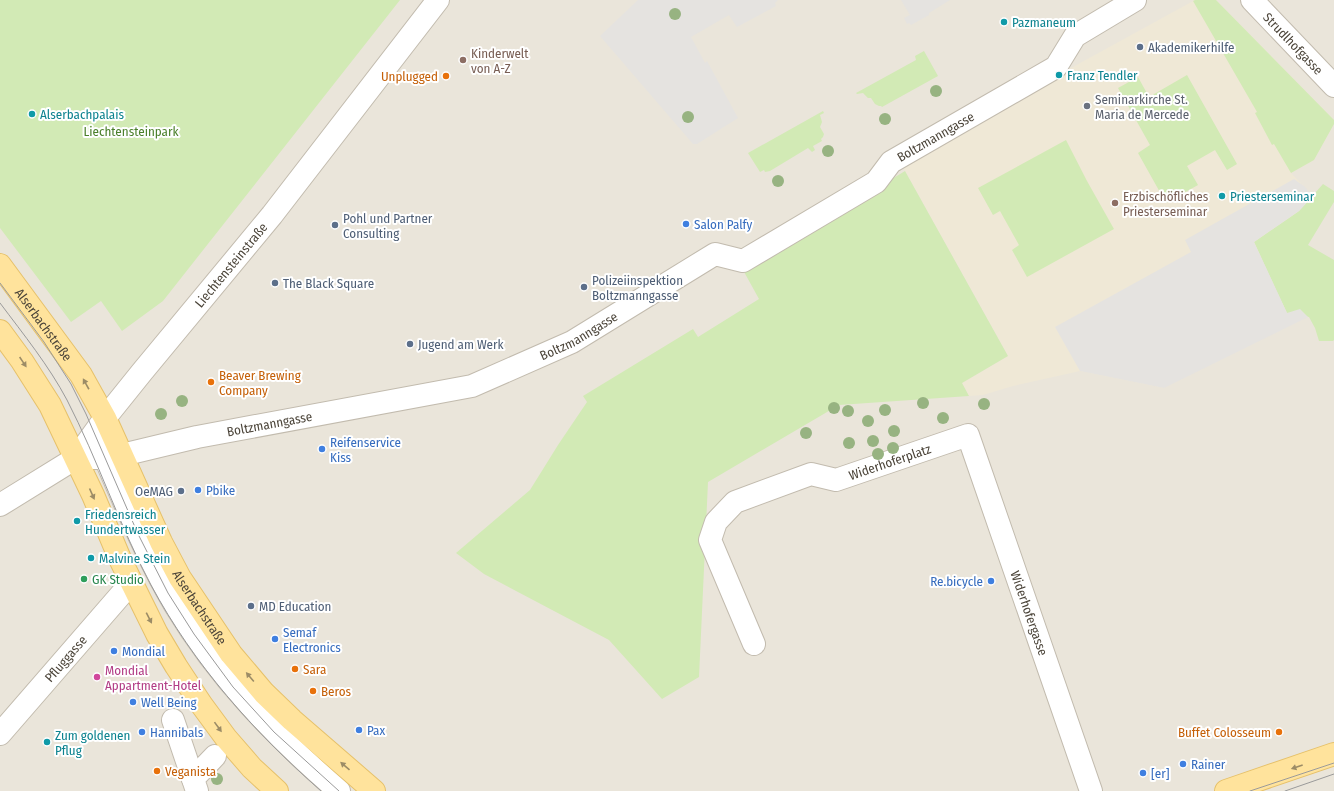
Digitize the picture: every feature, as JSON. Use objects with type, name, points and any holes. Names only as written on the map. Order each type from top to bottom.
[{"type":"main road","name":"Alserbachstraße","points":[[0,265],[81,375],[105,418],[113,457],[180,578],[231,654],[269,699],[374,791]]},
{"type":"main road","points":[[0,331],[22,361],[50,405],[93,495],[131,583],[157,634],[176,666],[201,704],[237,751],[252,768],[277,791]]},
{"type":"main road","points":[[1226,791],[1334,754]]},
{"type":"street","name":"Liechtensteinstraße","points":[[0,505],[76,458],[105,418],[272,215],[438,0]]},
{"type":"street","name":"Boltzmanngasse","points":[[76,458],[113,457],[197,437],[472,386],[572,342],[715,254],[743,261],[876,182],[891,162],[1056,67],[1075,36],[1135,0]]},
{"type":"street","name":"Strudlhofgasse","points":[[1252,0],[1334,86]]},
{"type":"street","name":"Widerhoferplatz","points":[[754,644],[710,540],[716,522],[735,502],[811,474],[836,480],[968,435]]},
{"type":"street","name":"Widerhofergasse","points":[[968,435],[1091,791]]},
{"type":"street","name":"Alserbachstraße","points":[[113,457],[138,534],[176,607],[194,634],[233,687],[274,732],[339,791]]},
{"type":"street","name":"Pfluggasse","points":[[0,734],[131,583]]},
{"type":"street","points":[[173,720],[195,785]]},
{"type":"street","points":[[195,785],[215,756]]},
{"type":"shaded area","points":[[0,0],[1334,0],[1334,791],[0,791]]},
{"type":"shaded area","points":[[638,0],[778,0],[775,3],[776,6],[737,27],[729,15],[691,37],[705,63],[707,61],[738,118],[697,144],[693,144],[600,36]]},
{"type":"shaded area","points":[[901,0],[950,0],[929,13],[929,15],[911,25],[909,23],[907,24],[904,18],[910,15]]},
{"type":"shaded area","name":"Erzbischöfliches Priesterseminar","points":[[1195,0],[1216,0],[1334,120],[1334,124],[1314,160],[1291,173],[1313,196],[1299,211],[1164,388],[1080,371],[1013,386],[983,395],[969,396],[962,383],[1008,356],[900,162]]},
{"type":"shaded area","points":[[1294,179],[1304,186],[1313,196],[1299,211],[1254,242],[1287,313],[1300,309],[1308,317],[1164,388],[1080,371],[1055,327],[1191,252],[1185,240]]},
{"type":"green space","name":"Liechtensteinpark","points":[[0,0],[400,0],[163,301],[122,331],[101,301],[71,322],[0,228]]},
{"type":"green space","points":[[1216,0],[1334,120],[1334,124],[1314,160],[1291,173],[1274,144],[1272,145],[1255,113],[1257,112],[1193,1]]},
{"type":"green space","points":[[924,51],[938,76],[882,107],[875,104],[871,98],[868,98],[863,93],[856,93],[916,60],[915,56]]},
{"type":"green space","points":[[1187,75],[1237,164],[1227,170],[1215,150],[1187,166],[1198,185],[1166,203],[1138,153],[1150,145],[1118,88],[1138,77],[1149,97]]},
{"type":"green space","points":[[823,111],[824,113],[820,115],[822,122],[820,127],[824,134],[821,139],[822,141],[813,146],[815,150],[812,152],[808,148],[770,171],[765,172],[764,170],[760,172],[748,153]]},
{"type":"green space","points":[[1066,140],[1114,229],[1027,277],[1012,250],[1019,245],[1000,211],[993,215],[978,188]]},
{"type":"green space","points":[[905,171],[1008,356],[962,383],[969,396],[839,405],[708,482],[699,677],[662,699],[609,640],[484,574],[456,553],[530,490],[587,402],[583,396],[693,329],[698,337],[759,299],[743,270]]},
{"type":"green space","points":[[1323,184],[1334,191],[1334,202],[1308,245],[1334,260],[1333,341],[1319,341],[1315,328],[1309,317],[1287,313],[1254,242],[1299,211]]},
{"type":"tram line","points":[[0,283],[44,342],[71,384],[86,414],[138,534],[168,593],[194,634],[233,687],[274,732],[339,791]]},
{"type":"tram line","points":[[0,303],[60,387],[89,446],[139,562],[168,614],[186,642],[206,670],[249,721],[321,791]]},
{"type":"tram line","points":[[1250,791],[1334,763]]},
{"type":"tram line","points":[[1285,791],[1334,774]]},
{"type":"place","name":"Pazmaneum","points":[[1004,22]]},
{"type":"place","name":"Akademikerhilfe","points":[[1140,47]]},
{"type":"place","name":"Kinderwelt von A-Z","points":[[463,60]]},
{"type":"place","name":"Franz Tendler","points":[[1059,75]]},
{"type":"place","name":"Unplugged","points":[[446,76]]},
{"type":"place","name":"Seminarkirche St. Maria de Mercede","points":[[1087,106]]},
{"type":"place","name":"Alserbachpalais","points":[[32,114]]},
{"type":"place","name":"Priesterseminar","points":[[1222,196]]},
{"type":"place","name":"Erzbischöfliches Priesterseminar","points":[[1115,203]]},
{"type":"place","name":"Salon Palfy","points":[[686,224]]},
{"type":"place","name":"Pohl und Partner Consulting","points":[[335,225]]},
{"type":"place","name":"The Black Square","points":[[275,283]]},
{"type":"place","name":"Polizeiinspektion Boltzmanngasse","points":[[584,287]]},
{"type":"place","name":"Jugend am Werk","points":[[410,344]]},
{"type":"place","name":"Beaver Brewing Company","points":[[211,382]]},
{"type":"place","name":"Reifenservice Kiss","points":[[322,449]]},
{"type":"place","name":"Pbike","points":[[198,490]]},
{"type":"place","name":"OeMAG","points":[[181,491]]},
{"type":"place","name":"Friedensreich Hundertwasser","points":[[77,521]]},
{"type":"place","name":"Malvine Stein","points":[[91,558]]},
{"type":"place","name":"GK Studio","points":[[84,579]]},
{"type":"place","name":"Re.bicycle","points":[[991,581]]},
{"type":"place","name":"MD Education","points":[[251,606]]},
{"type":"place","name":"Semaf Electronics","points":[[275,639]]},
{"type":"place","name":"Mondial","points":[[114,651]]},
{"type":"place","name":"Sara","points":[[295,669]]},
{"type":"place","name":"Mondial Appartment-Hotel","points":[[97,677]]},
{"type":"place","name":"Beros","points":[[313,691]]},
{"type":"place","name":"Well Being","points":[[133,702]]},
{"type":"place","name":"Pax","points":[[359,730]]},
{"type":"place","name":"Hannibals","points":[[142,732]]},
{"type":"place","name":"Buffet Colosseum","points":[[1279,732]]},
{"type":"place","name":"Zum goldenen Pflug","points":[[47,742]]},
{"type":"place","name":"Rainer","points":[[1183,764]]},
{"type":"place","name":"Veganista","points":[[157,771]]},
{"type":"place","name":"[er]","points":[[1143,773]]}]
